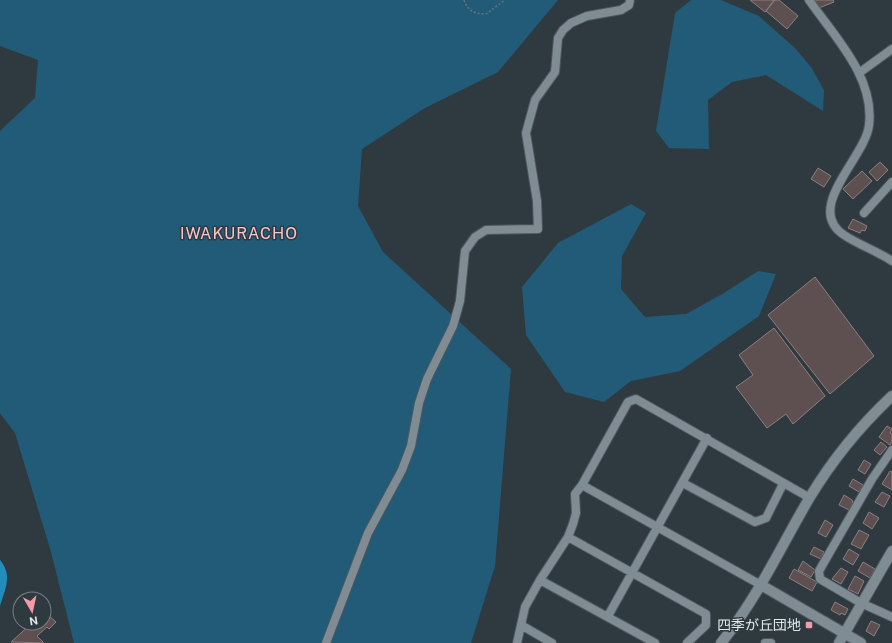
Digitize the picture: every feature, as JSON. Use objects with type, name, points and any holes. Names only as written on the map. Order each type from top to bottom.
[{"type":"street","points":[[326,643],[368,533],[402,470],[411,446],[419,403],[427,379],[454,326],[460,301],[466,251],[475,237],[486,230],[538,229],[537,201],[526,133],[535,100],[554,72],[558,38],[563,30],[571,23],[588,16],[621,10],[629,6],[630,0]]},
{"type":"street","points":[[809,0],[836,35],[859,73],[866,93],[870,124],[867,138],[837,186],[831,201],[830,213],[835,227],[843,235],[892,261]]},
{"type":"street","points":[[859,73],[892,49]]},
{"type":"street","points":[[864,213],[892,182]]},
{"type":"street","points":[[721,643],[761,585],[810,498],[847,442],[867,419],[892,396]]},
{"type":"street","points":[[517,643],[525,607],[540,580],[568,537],[576,513],[575,494],[582,485],[628,402],[636,399],[707,438],[783,484],[810,498]]},
{"type":"street","points":[[608,616],[707,438]]},
{"type":"street","points":[[892,450],[872,479],[819,571],[820,579],[862,603],[892,617]]},
{"type":"street","points":[[683,483],[755,522],[766,518],[783,484]]},
{"type":"street","points":[[582,485],[861,643]]},
{"type":"street","points":[[568,537],[706,614],[706,625],[688,643]]},
{"type":"street","points":[[839,643],[892,551]]},
{"type":"street","points":[[540,580],[655,643]]},
{"type":"street","points":[[520,625],[552,643]]},
{"type":"street","points":[[765,643],[771,643]]},
{"type":"path","points":[[464,0],[466,7],[473,13],[486,14],[505,0]]},
{"type":"shaded area","points":[[0,0],[558,0],[498,72],[425,108],[362,149],[358,206],[383,252],[511,369],[495,566],[471,643],[74,643],[51,552],[15,433],[0,413],[0,131],[35,98],[38,60],[0,46]]},
{"type":"shaded area","points":[[691,0],[721,0],[759,16],[795,48],[811,67],[824,90],[823,111],[766,75],[732,82],[708,100],[709,149],[669,148],[656,131],[675,13]]},
{"type":"shaded area","points":[[631,204],[646,213],[622,256],[621,289],[645,317],[686,314],[724,293],[758,271],[776,274],[759,316],[680,371],[631,381],[604,402],[565,392],[526,335],[522,287],[558,243]]},
{"type":"shaded area","points":[[0,560],[6,571],[7,583],[0,606]]},
{"type":"building","points":[[750,0],[774,0],[765,12]]},
{"type":"building","points":[[775,0],[779,0],[798,16],[787,29],[766,11]]},
{"type":"building","points":[[815,0],[833,0],[834,2],[819,8]]},
{"type":"building","points":[[880,162],[888,170],[877,181],[869,172]]},
{"type":"building","points":[[818,168],[831,176],[824,187],[811,179]]},
{"type":"building","points":[[862,171],[872,181],[853,199],[843,189]]},
{"type":"building","points":[[853,219],[867,226],[865,231],[862,230],[860,233],[848,228]]},
{"type":"building","points":[[815,277],[874,356],[830,394],[768,315]]},
{"type":"building","points":[[774,328],[825,396],[793,424],[786,414],[767,428],[736,387],[753,375],[739,355]]},
{"type":"building","points":[[887,426],[892,429],[890,433],[892,434],[892,442],[890,445],[879,437]]},
{"type":"building","points":[[881,442],[887,447],[880,455],[874,450]]},
{"type":"building","points":[[864,460],[871,464],[865,474],[858,470]]},
{"type":"building","points":[[890,471],[892,472],[892,490],[882,484]]},
{"type":"building","points":[[853,479],[863,485],[859,492],[849,486]]},
{"type":"building","points":[[882,492],[890,496],[884,507],[875,502]]},
{"type":"building","points":[[844,495],[852,500],[853,503],[849,510],[839,505]]},
{"type":"building","points":[[869,512],[879,518],[872,529],[863,523]]},
{"type":"building","points":[[825,520],[833,525],[826,537],[818,533]]},
{"type":"building","points":[[859,530],[869,535],[861,549],[851,544]]},
{"type":"building","points":[[814,547],[824,552],[821,559],[810,554]]},
{"type":"building","points":[[849,549],[859,555],[853,565],[843,559]]},
{"type":"building","points":[[803,561],[815,570],[811,577],[798,570]]},
{"type":"building","points":[[863,562],[875,569],[870,578],[858,571]]},
{"type":"building","points":[[841,568],[848,572],[841,584],[832,579]]},
{"type":"building","points":[[794,569],[817,582],[812,591],[789,578]]},
{"type":"building","points":[[855,576],[864,581],[858,594],[848,589]]},
{"type":"building","points":[[835,602],[848,609],[845,615],[841,613],[840,615],[831,610]]},
{"type":"building","points":[[52,618],[56,622],[52,626]]},
{"type":"building","points":[[871,621],[880,625],[874,636],[866,631]]},
{"type":"building","points":[[23,631],[43,631],[37,636],[44,643],[11,642]]},
{"type":"place","name":"四季が丘団地","points":[[809,625]]},
{"type":"district","name":"IWAKURACHO","points":[[239,233]]}]
